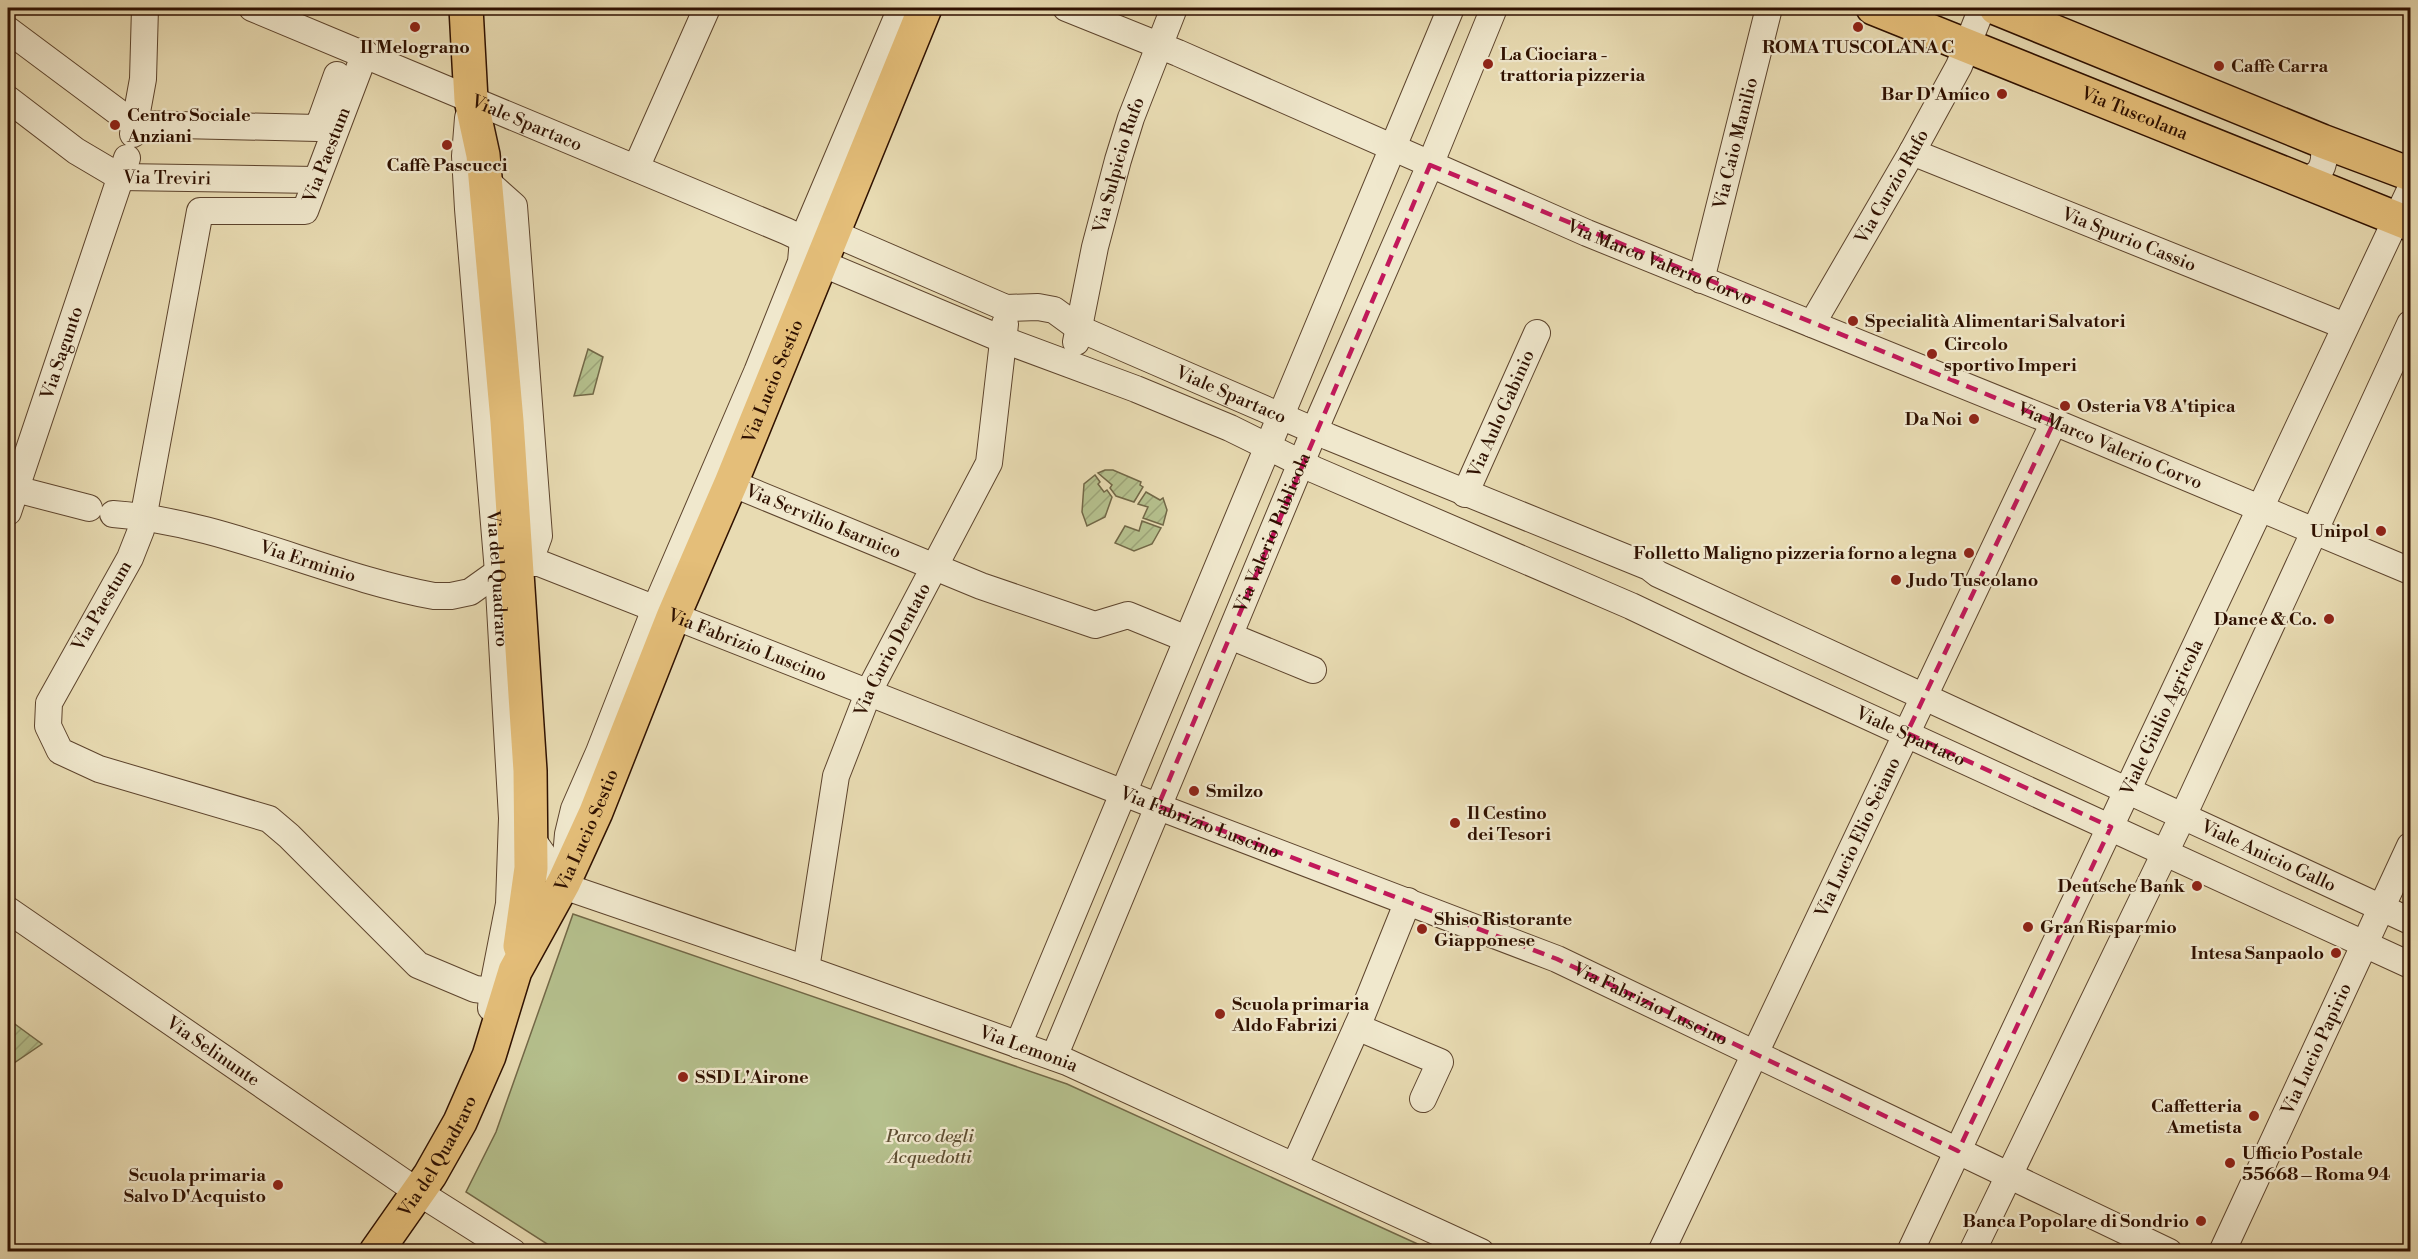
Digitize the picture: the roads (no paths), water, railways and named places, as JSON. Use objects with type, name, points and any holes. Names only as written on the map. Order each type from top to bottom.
[{"type":"main road","name":"Via del Quadraro","points":[[376,1251],[418,1192],[460,1122],[489,1056],[527,903],[522,837],[530,771],[508,569],[489,336],[485,180],[483,155],[471,100],[466,8]]},
{"type":"main road","name":"Via Lucio Sestio","points":[[564,882],[596,812],[658,629],[731,483],[812,262],[925,8]]},
{"type":"main road","name":"Via Tuscolana","points":[[1873,8],[2303,179],[2406,211]]},
{"type":"main road","points":[[1996,8],[2322,141],[2410,174]]},
{"type":"main road","name":"Via del Quadraro","points":[[505,986],[564,882]]},
{"type":"street","points":[[134,129],[143,79],[145,8]]},
{"type":"street","name":"Viale Spartaco","points":[[252,8],[365,53],[471,100],[503,111],[636,168],[812,262],[1058,362],[1136,389],[1230,428],[1302,464],[1649,614],[2166,852]]},
{"type":"street","points":[[636,168],[707,8]]},
{"type":"street","name":"Via Lucio Sestio","points":[[658,629],[757,372],[812,262],[901,8]]},
{"type":"street","name":"Via Marco Valerio Corvo","points":[[1065,8],[1159,46],[1552,219],[1955,384],[2054,422],[2410,571]]},
{"type":"street","name":"Via Sulpicio Rufo","points":[[1058,362],[1074,349],[1080,329],[1095,247],[1118,160],[1131,118],[1174,8]]},
{"type":"street","name":"Via Valerio Publicola","points":[[1018,1045],[1451,8]]},
{"type":"street","name":"Via Valerio Publicola","points":[[1054,1057],[1494,8]]},
{"type":"street","name":"Via Caio Manilio","points":[[1701,280],[1769,8]]},
{"type":"street","points":[[1967,46],[1982,8]]},
{"type":"street","points":[[8,30],[134,129],[318,128],[337,75]]},
{"type":"street","name":"Via Curzio Rufo","points":[[1812,324],[1912,152],[1959,66],[1967,46]]},
{"type":"street","name":"Via Paestum","points":[[365,53],[305,211],[200,211],[145,516],[130,558],[49,703],[48,726],[60,751],[99,770],[269,819],[289,836],[413,961],[428,970],[475,989],[505,986]]},
{"type":"street","name":"Via Treviri","points":[[8,99],[76,151],[121,176],[316,180]]},
{"type":"street","name":"Via del Quadraro","points":[[471,100],[465,156],[489,336]]},
{"type":"street","points":[[2303,179],[2315,177],[2322,168],[2325,155],[2322,141]]},
{"type":"street","name":"Via Spurio Cassio","points":[[1912,152],[2345,326]]},
{"type":"street","name":"Via Sagunto","points":[[10,496],[121,176]]},
{"type":"street","name":"Via del Quadraro","points":[[485,180],[514,206],[539,536],[535,547],[508,569]]},
{"type":"street","name":"Viale Giulio Agricola","points":[[1910,1251],[2345,326],[2406,211]]},
{"type":"street","name":"Viale Spartaco","points":[[812,262],[1006,308],[1038,307],[1054,310],[1080,329],[1281,417],[1648,567],[1665,578],[2127,791]]},
{"type":"street","name":"Via Curio Dentato","points":[[806,969],[833,786],[869,691],[989,463],[1006,308]]},
{"type":"street","points":[[1972,1251],[2166,852],[2316,532],[2405,350],[2410,324]]},
{"type":"street","name":"Via Aulo Gabinio","points":[[1465,494],[1537,333]]},
{"type":"street","name":"Via Lucio Elio Seiano","points":[[1661,1251],[2054,422]]},
{"type":"street","name":"Via Servilio Isarnico","points":[[731,483],[934,568],[1095,625],[1128,615],[1187,639]]},
{"type":"street","name":"Via Erminio","points":[[10,496],[145,516],[434,596],[451,596],[476,590],[508,569]]},
{"type":"street","name":"Via Fabrizio Luscino","points":[[508,569],[539,563],[658,629],[869,691],[1122,792],[1557,959],[2169,1251]]},
{"type":"street","points":[[1649,614],[1665,578]]},
{"type":"street","points":[[1230,636],[1313,670]]},
{"type":"street","name":"Viale Anicio Gallo","points":[[2127,791],[2410,921]]},
{"type":"street","points":[[522,837],[564,882]]},
{"type":"street","name":"Via Lucio Papirio","points":[[2222,1251],[2410,846]]},
{"type":"street","points":[[2166,852],[2410,965]]},
{"type":"street","name":"Via Lemonia","points":[[564,882],[575,890],[1054,1057],[1481,1251]]},
{"type":"street","points":[[1294,1165],[1357,1027],[1408,901]]},
{"type":"street","name":"Via Selinunte","points":[[8,910],[418,1192],[513,1251]]},
{"type":"street","points":[[1357,1027],[1440,1062],[1423,1099]]},
{"type":"place","name":"Il Melograno","points":[[415,27]]},
{"type":"place","name":"ROMA TUSCOLANA C","points":[[1858,27]]},
{"type":"place","name":"La Ciociara - trattoria pizzeria","points":[[1488,64]]},
{"type":"place","name":"Caffè Carra","points":[[2219,66]]},
{"type":"place","name":"Bar D'Amico","points":[[2002,94]]},
{"type":"place","name":"Centro Sociale Anziani","points":[[115,125]]},
{"type":"place","name":"Caffè Pascucci","points":[[447,145]]},
{"type":"place","name":"Specialità Alimentari Salvatori","points":[[1853,321]]},
{"type":"place","name":"Circolo sportivo Imperi","points":[[1932,354]]},
{"type":"place","name":"Osteria V8 A'tipica","points":[[2065,406]]},
{"type":"place","name":"Da Noi","points":[[1974,419]]},
{"type":"place","name":"Unipol","points":[[2381,531]]},
{"type":"place","name":"Folletto Maligno pizzeria forno a legna","points":[[1969,553]]},
{"type":"place","name":"Judo Tuscolano","points":[[1896,580]]},
{"type":"place","name":"Dance & Co.","points":[[2329,619]]},
{"type":"place","name":"Smilzo","points":[[1194,791]]},
{"type":"place","name":"Il Cestino dei Tesori","points":[[1455,823]]},
{"type":"place","name":"Deutsche Bank","points":[[2197,886]]},
{"type":"place","name":"Gran Risparmio","points":[[2028,927]]},
{"type":"place","name":"Shiso Ristorante Giapponese","points":[[1422,929]]},
{"type":"place","name":"Intesa Sanpaolo","points":[[2336,953]]},
{"type":"place","name":"Scuola primaria Aldo Fabrizi","points":[[1220,1014]]},
{"type":"place","name":"SSD L'Airone","points":[[683,1077]]},
{"type":"place","name":"Caffetteria Ametista","points":[[2254,1116]]},
{"type":"place","name":"Ufficio Postale 55668 – Roma 94","points":[[2230,1163]]},
{"type":"place","name":"Scuola primaria Salvo D'Acquisto","points":[[278,1185]]},
{"type":"place","name":"Banca Popolare di Sondrio","points":[[2201,1221]]},
{"type":"park label","name":"Parco degli Acquedotti","points":[[930,1146]]}]
